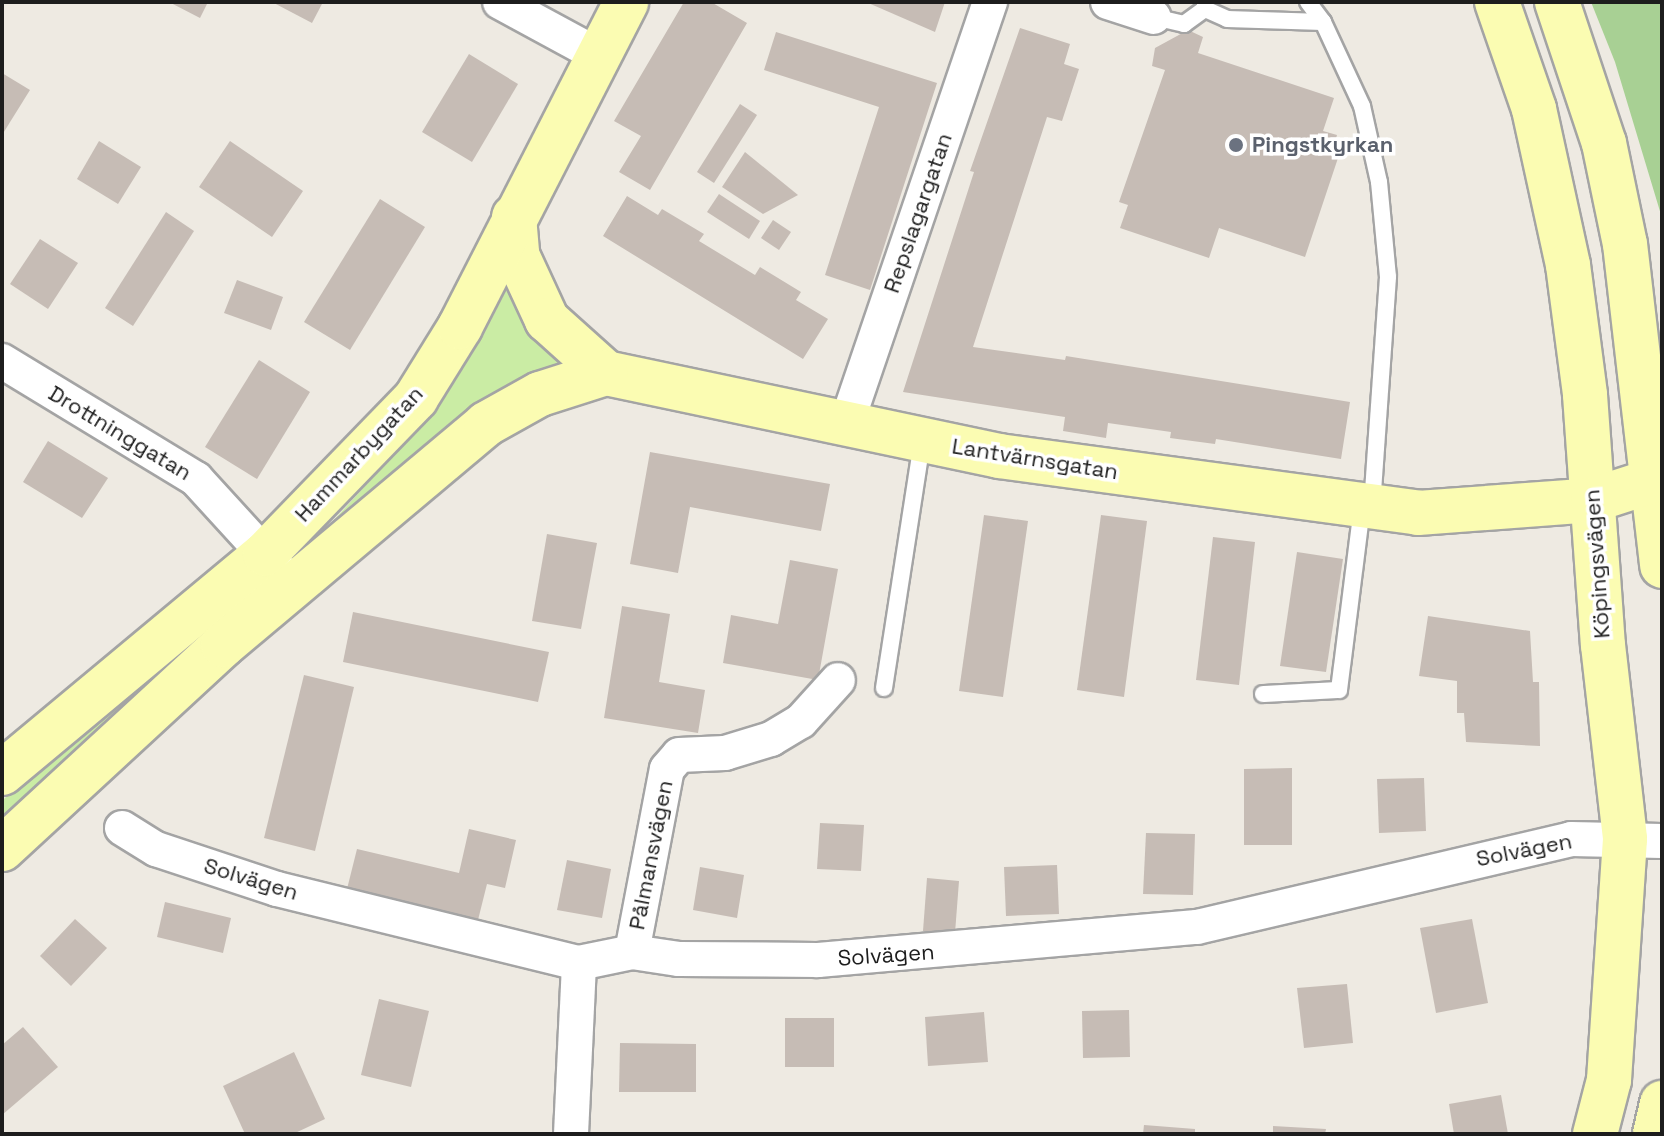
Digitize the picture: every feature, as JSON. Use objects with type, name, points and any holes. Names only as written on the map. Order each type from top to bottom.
[{"type":"main road","name":"Hammarbygatan","points":[[2,773],[265,554],[416,398],[460,327],[596,54],[626,2]]},
{"type":"main road","name":"Köpingsvägen","points":[[1497,2],[1534,109],[1555,191],[1585,395],[1603,645],[1643,840],[1609,1080],[1595,1134]]},
{"type":"main road","points":[[1557,2],[1604,143],[1625,244],[1658,479],[1662,566]]},
{"type":"main road","name":"Lantvärnsgatan","points":[[514,217],[517,255],[547,320],[606,373],[922,440],[1418,513],[1593,500],[1658,479]]},
{"type":"main road","points":[[2,849],[293,587],[486,424],[540,394],[606,373]]},
{"type":"main road","points":[[1655,1134],[1662,1103]]},
{"type":"street","points":[[500,2],[596,54]]},
{"type":"street","name":"Repslagargatan","points":[[846,425],[990,2]]},
{"type":"street","points":[[1108,2],[1154,17]]},
{"type":"street","name":"Drottninggatan","points":[[2,361],[196,479],[293,587]]},
{"type":"street","name":"Pålmansvägen","points":[[632,952],[667,769],[679,755],[725,753],[771,739],[801,721],[838,680]]},
{"type":"street","name":"Solvägen","points":[[122,828],[156,849],[277,889],[579,963],[632,952],[679,959],[818,960],[1197,927],[1571,839],[1643,840]]},
{"type":"street","points":[[571,1134],[579,963]]},
{"type":"lane","points":[[1263,694],[1339,690],[1367,506],[1388,277],[1379,182],[1362,106],[1323,22],[1308,2]]},
{"type":"lane","points":[[1154,17],[1184,24],[1205,5],[1227,19],[1262,24],[1323,22]]},
{"type":"lane","points":[[884,688],[922,440]]},
{"type":"green space","points":[[1591,2],[1662,2],[1662,218],[1615,62]]},
{"type":"green space","points":[[508,279],[578,374],[311,545],[412,435],[467,356]]},
{"type":"green space","points":[[245,603],[2,824],[2,801],[10,793]]},
{"type":"building","points":[[169,2],[208,2],[200,18]]},
{"type":"building","points":[[272,2],[323,2],[312,23]]},
{"type":"building","points":[[684,2],[711,2],[747,23],[650,190],[619,172],[641,136],[614,121]]},
{"type":"building","points":[[866,2],[945,2],[935,32]]},
{"type":"building","points":[[1020,28],[1070,44],[1064,64],[1079,69],[1062,121],[1047,117],[973,347],[1065,360],[1066,356],[1350,402],[1341,459],[1216,439],[1215,444],[1170,438],[1171,432],[1108,423],[1106,438],[1063,431],[1065,417],[903,392],[974,172],[970,171]]},
{"type":"building","name":"Pingstkyrkan","points":[[1188,30],[1203,37],[1198,53],[1334,98],[1323,131],[1337,135],[1331,156],[1338,158],[1305,257],[1219,228],[1209,258],[1120,228],[1128,205],[1119,202],[1165,70],[1152,66],[1155,48]]},
{"type":"building","points":[[776,32],[937,83],[870,290],[825,275],[879,107],[764,70]]},
{"type":"building","points":[[469,54],[518,84],[472,162],[422,132]]},
{"type":"building","points":[[2,73],[30,90],[2,135]]},
{"type":"building","points":[[740,104],[757,115],[714,183],[697,172]]},
{"type":"building","points":[[99,141],[141,167],[118,204],[77,179]]},
{"type":"building","points":[[230,141],[303,191],[272,237],[199,187]]},
{"type":"building","points":[[745,152],[798,195],[763,214],[722,187]]},
{"type":"building","points":[[719,194],[760,221],[749,239],[707,212]]},
{"type":"building","points":[[627,196],[658,215],[662,209],[704,234],[699,241],[755,275],[760,267],[801,292],[796,300],[828,319],[803,359],[603,236]]},
{"type":"building","points":[[380,199],[425,227],[350,350],[304,322]]},
{"type":"building","points":[[166,212],[194,231],[133,326],[105,308]]},
{"type":"building","points":[[773,220],[791,232],[779,250],[761,238]]},
{"type":"building","points":[[40,239],[78,263],[48,309],[10,284]]},
{"type":"building","points":[[237,280],[283,297],[271,330],[224,313]]},
{"type":"building","points":[[259,360],[310,392],[257,479],[205,447]]},
{"type":"building","points":[[48,441],[108,478],[82,518],[23,482]]},
{"type":"building","points":[[650,452],[830,484],[821,531],[690,507],[678,573],[630,564]]},
{"type":"building","points":[[984,515],[1028,521],[1003,697],[959,691]]},
{"type":"building","points":[[1101,515],[1147,521],[1124,697],[1077,690]]},
{"type":"building","points":[[547,534],[597,543],[581,629],[532,621]]},
{"type":"building","points":[[1213,537],[1255,542],[1239,685],[1196,680]]},
{"type":"building","points":[[1297,552],[1343,559],[1326,672],[1280,666]]},
{"type":"building","points":[[790,560],[838,569],[818,680],[723,663],[731,615],[778,624]]},
{"type":"building","points":[[622,606],[670,614],[659,682],[705,690],[698,733],[604,718]]},
{"type":"building","points":[[353,612],[549,652],[538,702],[343,662]]},
{"type":"building","points":[[1428,616],[1530,631],[1533,682],[1539,682],[1540,746],[1466,742],[1464,713],[1457,713],[1457,681],[1419,676]]},
{"type":"building","points":[[304,675],[354,687],[315,851],[264,838]]},
{"type":"building","points":[[1292,768],[1292,845],[1244,845],[1244,769]]},
{"type":"building","points":[[1424,778],[1426,831],[1379,833],[1377,779]]},
{"type":"building","points":[[820,823],[864,825],[861,871],[817,869]]},
{"type":"building","points":[[469,829],[516,840],[505,888],[487,884],[476,928],[345,897],[357,849],[459,873]]},
{"type":"building","points":[[1146,833],[1195,834],[1193,895],[1143,894]]},
{"type":"building","points":[[567,860],[611,869],[602,918],[557,910]]},
{"type":"building","points":[[1057,865],[1059,914],[1006,916],[1004,867]]},
{"type":"building","points":[[700,867],[744,875],[737,918],[693,910]]},
{"type":"building","points":[[927,878],[959,881],[955,933],[923,931]]},
{"type":"building","points":[[165,902],[231,918],[223,953],[157,937]]},
{"type":"building","points":[[75,919],[107,948],[71,986],[40,956]]},
{"type":"building","points":[[1472,919],[1488,1003],[1436,1013],[1420,928]]},
{"type":"building","points":[[1347,984],[1353,1043],[1304,1048],[1297,988]]},
{"type":"building","points":[[379,999],[429,1011],[411,1087],[361,1075]]},
{"type":"building","points":[[1129,1010],[1130,1057],[1083,1058],[1082,1011]]},
{"type":"building","points":[[984,1012],[988,1062],[928,1066],[925,1017]]},
{"type":"building","points":[[785,1018],[834,1018],[834,1067],[785,1067]]},
{"type":"building","points":[[23,1027],[58,1067],[2,1115],[2,1045]]},
{"type":"building","points":[[620,1043],[696,1044],[696,1092],[619,1092]]},
{"type":"building","points":[[294,1052],[325,1119],[293,1134],[245,1134],[223,1086]]},
{"type":"building","points":[[1501,1095],[1508,1134],[1454,1134],[1449,1104]]},
{"type":"building","points":[[1144,1125],[1195,1129],[1195,1134],[1143,1134]]},
{"type":"building","points":[[1273,1126],[1326,1129],[1325,1134],[1273,1134]]},
{"type":"place","name":"Pingstkyrkan","points":[[1236,145]]}]
